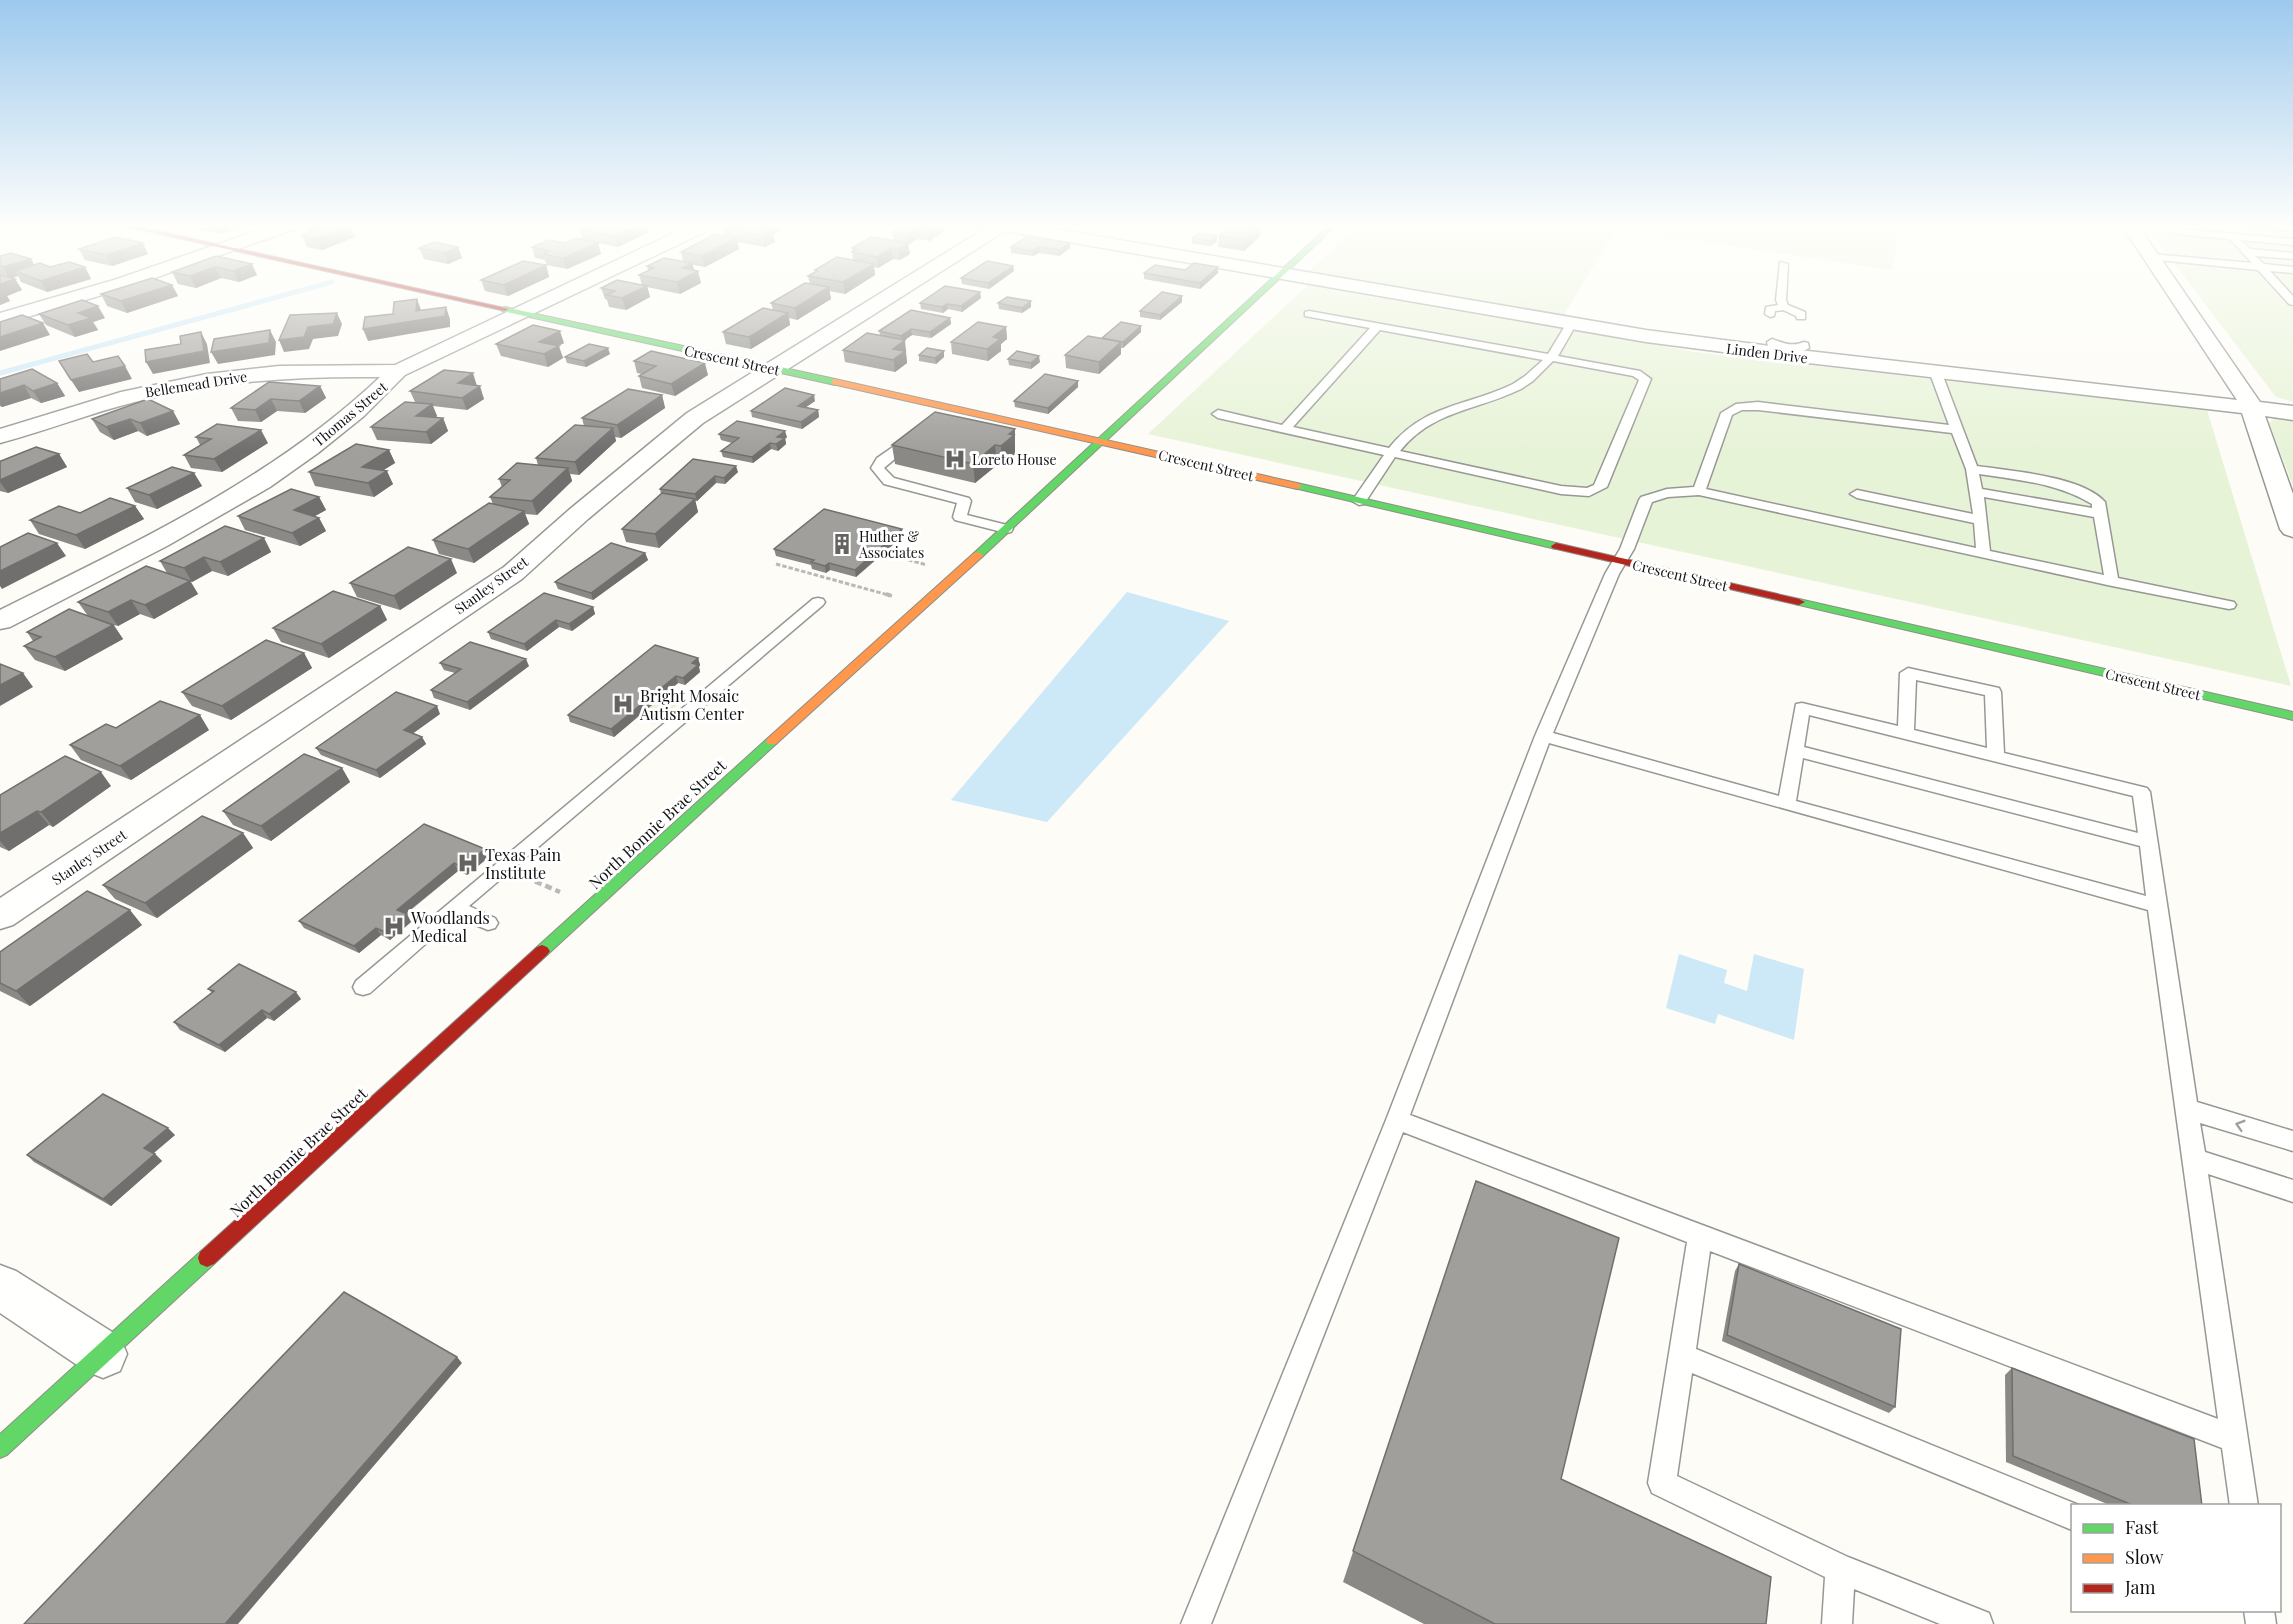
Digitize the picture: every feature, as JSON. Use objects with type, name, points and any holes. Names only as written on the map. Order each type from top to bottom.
[{"type":"street","points":[[0,319],[66,300]]},
{"type":"street","name":"Crescent Street","points":[[455,300],[1102,441],[2293,716]]},
{"type":"street","name":"Thomas Street","points":[[0,621],[188,525],[235,497],[322,439],[378,393],[398,371],[548,300]]},
{"type":"street","name":"Stanley Street","points":[[0,916],[513,573],[579,514],[695,418],[881,300]]},
{"type":"street","name":"North Bonnie Brae Street","points":[[0,1448],[1254,300]]},
{"type":"street","name":"Linden Drive","points":[[1441,300],[1646,336],[1794,350],[1935,371],[2293,412]]},
{"type":"street","points":[[2181,300],[2248,399],[2293,529]]},
{"type":"street","name":"Bellemead Drive","points":[[0,436],[74,411],[143,392],[209,380],[316,370],[398,371]]},
{"type":"street","points":[[0,1287],[103,1354]]},
{"type":"lane","points":[[1781,300],[1784,307]]},
{"type":"lane","points":[[1770,314],[1770,309],[1784,307],[1801,314],[1801,317]]},
{"type":"lane","points":[[1218,414],[1561,490],[1589,492],[1600,487],[1645,379],[1636,373],[1309,314]]},
{"type":"lane","points":[[1359,501],[1398,444],[1425,420],[1526,384],[1552,357],[1572,323]]},
{"type":"lane","points":[[1285,429],[1377,327]]},
{"type":"lane","points":[[1772,342],[1772,344],[1794,350]]},
{"type":"lane","points":[[1935,371],[1972,469],[1981,520],[1983,554]]},
{"type":"lane","points":[[1699,491],[1727,413],[1740,407],[1758,406],[1959,430]]},
{"type":"lane","points":[[950,408],[881,461],[877,468],[889,481],[964,501],[960,517],[1006,529]]},
{"type":"lane","points":[[1972,469],[2058,483],[2081,491],[2098,502],[2112,582]]},
{"type":"lane","points":[[1196,1624],[1397,1120],[1543,736],[1646,500],[1667,493],[1699,491],[2112,582],[2229,605]]},
{"type":"lane","points":[[1977,492],[2101,514]]},
{"type":"lane","points":[[1857,494],[1981,520]]},
{"type":"lane","points":[[363,987],[818,602]]},
{"type":"lane","points":[[1906,733],[1908,673],[1993,692],[1996,755]]},
{"type":"lane","points":[[1787,804],[1802,708],[2141,792],[2244,1504]]},
{"type":"lane","points":[[1543,736],[2158,906]]},
{"type":"lane","points":[[1795,750],[2148,842]]},
{"type":"lane","points":[[454,908],[488,923]]},
{"type":"lane","points":[[2187,1109],[2293,1141]]},
{"type":"lane","points":[[1397,1120],[2235,1438]]},
{"type":"lane","points":[[2194,1159],[2293,1191]]},
{"type":"lane","points":[[1700,1236],[1662,1483],[1840,1569],[1978,1624]]},
{"type":"lane","points":[[1682,1356],[2071,1515]]},
{"type":"lane","points":[[1837,1624],[1840,1569]]},
{"type":"path","points":[[883,553],[933,566]]},
{"type":"path","points":[[776,564],[898,598]]},
{"type":"path","points":[[516,873],[566,894]]},
{"type":"green space","points":[[1292,300],[1404,300],[1695,352],[2207,410],[2291,686],[1148,434]]},
{"type":"green space","points":[[1469,300],[1573,300],[1563,316]]},
{"type":"green space","points":[[2202,300],[2293,300],[2293,402],[2276,397]]},
{"type":"green space","points":[[2283,416],[2293,417],[2293,486],[2269,423]]},
{"type":"green space","points":[[669,691],[687,697],[654,724],[636,718]]},
{"type":"water","points":[[1127,592],[1229,621],[1047,822],[951,800]]},
{"type":"water","points":[[1679,954],[1727,970],[1724,983],[1747,991],[1754,954],[1804,969],[1794,1040],[1718,1014],[1715,1024],[1666,1008]]},
{"type":"building","points":[[82,300],[98,306],[78,313],[91,318],[68,325],[39,314]]},
{"type":"building","points":[[417,300],[416,311],[446,307],[445,316],[363,329],[365,317],[393,314],[394,302]]},
{"type":"building","points":[[776,300],[808,300],[795,308],[771,303]]},
{"type":"building","points":[[925,300],[969,300],[961,306],[947,304],[942,307],[920,303]]},
{"type":"building","points":[[1003,300],[1031,301],[1022,308],[998,303]]},
{"type":"building","points":[[1153,300],[1178,300],[1160,315],[1140,311]]},
{"type":"building","points":[[763,308],[788,313],[749,337],[723,332]]},
{"type":"building","points":[[911,310],[950,318],[930,332],[911,329],[901,336],[879,331]]},
{"type":"building","points":[[337,313],[333,324],[308,327],[304,337],[279,340],[290,315]]},
{"type":"building","points":[[22,315],[43,323],[0,337],[0,322]]},
{"type":"building","points":[[978,322],[1006,327],[993,337],[1000,339],[987,349],[951,342]]},
{"type":"building","points":[[1121,322],[1141,326],[1123,342],[1102,338]]},
{"type":"building","points":[[533,325],[560,331],[539,342],[559,346],[544,354],[496,344]]},
{"type":"building","points":[[270,330],[269,343],[211,352],[214,339]]},
{"type":"building","points":[[201,332],[204,351],[146,362],[145,350],[181,344],[180,336]]},
{"type":"building","points":[[867,333],[905,340],[893,349],[905,351],[893,360],[843,350]]},
{"type":"building","points":[[1088,336],[1121,342],[1099,362],[1065,355]]},
{"type":"building","points":[[589,344],[608,348],[584,361],[565,357]]},
{"type":"building","points":[[927,348],[944,351],[935,358],[919,355]]},
{"type":"building","points":[[651,351],[705,363],[671,384],[639,376],[656,366],[634,361]]},
{"type":"building","points":[[1017,351],[1039,356],[1031,363],[1008,359]]},
{"type":"building","points":[[87,354],[93,362],[118,356],[125,366],[71,380],[59,361]]},
{"type":"building","points":[[32,369],[57,383],[33,391],[24,385],[0,393],[0,379]]},
{"type":"building","points":[[444,370],[473,373],[458,383],[480,386],[462,398],[410,391]]},
{"type":"building","points":[[1045,374],[1078,381],[1048,408],[1014,401]]},
{"type":"building","points":[[269,382],[320,386],[299,401],[271,399],[255,410],[231,408]]},
{"type":"building","points":[[785,388],[814,395],[798,406],[818,410],[801,422],[751,411]]},
{"type":"building","points":[[628,389],[662,395],[617,425],[582,418]]},
{"type":"building","points":[[148,399],[173,411],[140,423],[130,419],[106,427],[92,419]]},
{"type":"building","points":[[405,402],[432,404],[416,416],[443,418],[426,432],[371,427]]},
{"type":"building","points":[[935,412],[1015,429],[1009,434],[1014,435],[1001,446],[995,445],[973,464],[892,445]]},
{"type":"building","points":[[737,421],[785,431],[777,437],[785,438],[776,444],[770,443],[752,457],[721,451],[739,438],[719,434]]},
{"type":"building","points":[[217,424],[261,430],[214,459],[184,455],[211,439],[196,437]]},
{"type":"building","points":[[575,425],[613,428],[575,462],[536,458]]},
{"type":"building","points":[[356,444],[389,450],[362,467],[387,471],[368,483],[309,472]]},
{"type":"building","points":[[36,447],[59,454],[0,480],[0,461]]},
{"type":"building","points":[[693,459],[736,466],[724,478],[715,476],[695,494],[660,489]]},
{"type":"building","points":[[517,463],[568,468],[532,501],[490,497],[510,480],[499,479]]},
{"type":"building","points":[[172,467],[194,473],[149,495],[127,488]]},
{"type":"building","points":[[291,489],[319,497],[294,510],[319,518],[292,533],[238,516]]},
{"type":"building","points":[[662,493],[695,499],[655,534],[622,529]]},
{"type":"building","points":[[110,498],[135,506],[76,535],[30,520],[59,506],[80,513]]},
{"type":"building","points":[[489,503],[524,511],[468,549],[433,540]]},
{"type":"building","name":"Huther & Associates","points":[[824,509],[902,529],[855,570],[829,563],[825,566],[811,562],[814,560],[774,549]]},
{"type":"building","points":[[225,526],[264,538],[220,562],[204,557],[184,568],[160,561]]},
{"type":"building","points":[[28,533],[57,543],[0,571],[0,547]]},
{"type":"building","points":[[611,543],[645,553],[591,593],[555,582]]},
{"type":"building","points":[[408,547],[451,559],[394,596],[350,583]]},
{"type":"building","points":[[146,566],[190,581],[145,605],[131,600],[108,612],[78,602]]},
{"type":"building","points":[[333,591],[380,606],[321,644],[273,628]]},
{"type":"building","points":[[544,593],[593,607],[569,624],[556,620],[524,644],[488,632]]},
{"type":"building","points":[[69,609],[113,625],[55,657],[24,646],[41,637],[27,632]]},
{"type":"building","points":[[266,640],[304,653],[222,706],[182,692]]},
{"type":"building","points":[[470,642],[526,659],[467,702],[431,690],[461,669],[440,663]]},
{"type":"building","name":"Bright Mosaic Autism Center","points":[[655,645],[698,658],[692,663],[698,665],[683,678],[676,676],[611,729],[568,715]]},
{"type":"building","points":[[0,664],[23,673],[0,685]]},
{"type":"building","points":[[396,692],[437,706],[404,730],[422,737],[376,770],[316,748]]},
{"type":"building","points":[[160,701],[200,715],[120,766],[70,745],[106,724],[116,728]]},
{"type":"building","points":[[304,754],[342,768],[261,826],[223,811]]},
{"type":"building","points":[[65,756],[101,772],[41,812],[37,811],[0,833],[0,795]]},
{"type":"building","points":[[202,816],[243,833],[145,903],[103,885]]},
{"type":"building","points":[[424,824],[485,849],[463,867],[454,863],[397,910],[407,914],[385,932],[376,928],[354,946],[299,921]]},
{"type":"building","points":[[87,891],[130,910],[16,991],[0,983],[0,952]]},
{"type":"building","points":[[239,964],[296,992],[269,1014],[262,1010],[219,1045],[174,1022],[214,991],[208,989]]},
{"type":"building","points":[[103,1094],[168,1128],[144,1148],[155,1154],[103,1199],[27,1155]]},
{"type":"building","points":[[1476,1181],[1619,1238],[1561,1479],[1771,1577],[1766,1624],[1495,1624],[1353,1551]]},
{"type":"building","points":[[1739,1264],[1901,1329],[1895,1407],[1727,1335]]},
{"type":"building","points":[[344,1292],[457,1357],[225,1624],[24,1624]]},
{"type":"building","points":[[2012,1368],[2194,1439],[2202,1504],[2130,1504],[2013,1456]]},
{"type":"waterway","points":[[0,373],[267,300]]},
{"type":"traffic: fast","points":[[978,555],[1253,300]]},
{"type":"traffic: fast","points":[[505,309],[835,382]]},
{"type":"traffic: fast","points":[[1297,486],[1556,546]]},
{"type":"traffic: fast","points":[[1799,602],[2293,716]]},
{"type":"traffic: fast","points":[[542,951],[772,741]]},
{"type":"traffic: fast","points":[[0,1448],[207,1258]]},
{"type":"traffic: slow","points":[[835,382],[1297,486]]},
{"type":"traffic: slow","points":[[772,741],[978,555]]},
{"type":"traffic: jam","points":[[463,300],[505,309]]},
{"type":"traffic: jam","points":[[1556,546],[1799,602]]},
{"type":"traffic: jam","points":[[207,1258],[542,951]]},
{"type":"place","name":"Loreto House","points":[[955,459]]},
{"type":"place","name":"Huther & Associates","points":[[842,544]]},
{"type":"place","name":"Bright Mosaic Autism Center","points":[[623,704]]},
{"type":"place","name":"Texas Pain Institute","points":[[468,863]]},
{"type":"place","name":"Woodlands Medical","points":[[394,926]]}]
